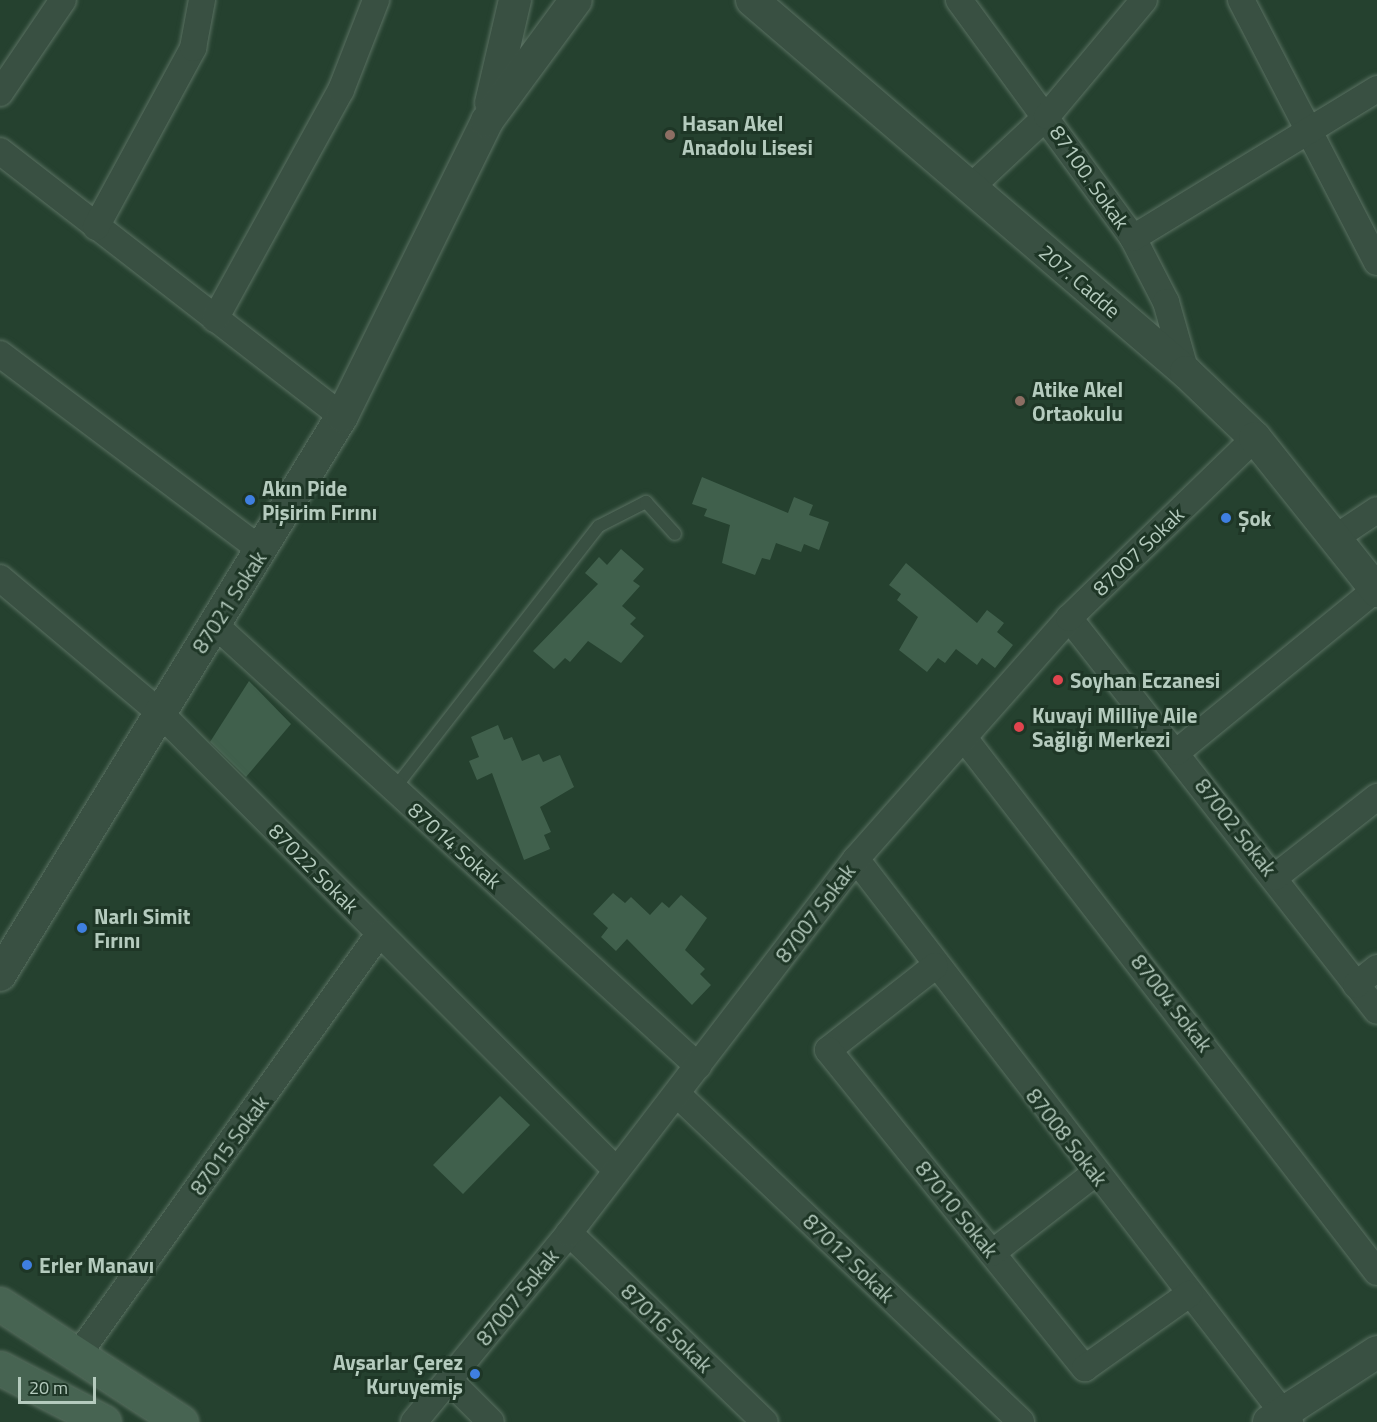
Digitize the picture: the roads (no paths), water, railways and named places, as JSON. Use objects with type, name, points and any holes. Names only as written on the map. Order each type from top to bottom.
[{"type":"main road","points":[[0,1304],[181,1422]]},
{"type":"main road","points":[[0,1368],[104,1422]]},
{"type":"street","points":[[0,93],[63,0]]},
{"type":"street","points":[[96,227],[193,48],[202,0]]},
{"type":"street","points":[[215,318],[341,90],[376,0]]},
{"type":"street","points":[[487,121],[515,0]]},
{"type":"street","points":[[487,121],[576,0]]},
{"type":"street","name":"207. Cadde","points":[[752,0],[1186,372],[1255,438],[1376,590]]},
{"type":"street","name":"87100. Sokak","points":[[959,0],[1047,116],[1133,238],[1166,302],[1186,372]]},
{"type":"street","points":[[1241,0],[1375,254]]},
{"type":"street","points":[[971,187],[1047,116],[1131,6]]},
{"type":"street","points":[[1133,238],[1377,89]]},
{"type":"street","name":"87021 Sokak","points":[[0,975],[158,711],[213,623],[262,551],[342,416],[487,121]]},
{"type":"street","points":[[0,151],[342,416]]},
{"type":"street","points":[[0,354],[262,551]]},
{"type":"street","name":"87007 Sokak","points":[[414,1422],[569,1233],[856,859],[1069,618],[1255,438]]},
{"type":"street","points":[[1335,538],[1377,510]]},
{"type":"street","name":"87022 Sokak","points":[[0,578],[158,711],[616,1170]]},
{"type":"street","points":[[1177,752],[1376,590]]},
{"type":"street","name":"87002 Sokak","points":[[1069,618],[1275,877],[1377,1011]]},
{"type":"street","name":"87014 Sokak","points":[[213,623],[698,1066]]},
{"type":"street","name":"87004 Sokak","points":[[964,738],[1377,1272]]},
{"type":"street","points":[[1275,877],[1377,797]]},
{"type":"street","name":"87008 Sokak","points":[[856,859],[935,966],[1189,1294],[1280,1419]]},
{"type":"street","name":"87015 Sokak","points":[[78,1355],[379,934]]},
{"type":"street","name":"87010 Sokak","points":[[935,966],[828,1050],[1085,1368],[1189,1294]]},
{"type":"street","points":[[1356,985],[1377,968]]},
{"type":"street","name":"87012 Sokak","points":[[677,1094],[1021,1422]]},
{"type":"street","points":[[992,1253],[1095,1173]]},
{"type":"street","name":"87016 Sokak","points":[[569,1233],[765,1422]]},
{"type":"street","points":[[1280,1419],[1377,1352]]},
{"type":"street","points":[[449,1380],[491,1422]]},
{"type":"lane","points":[[394,789],[599,526],[646,502],[675,534]]},
{"type":"place","name":"Hasan Akel Anadolu Lisesi","points":[[670,135]]},
{"type":"place","name":"Atike Akel Ortaokulu","points":[[1020,401]]},
{"type":"place","name":"Akın Pide Pişirim Fırını","points":[[250,500]]},
{"type":"place","name":"Şok","points":[[1226,518]]},
{"type":"place","name":"Soyhan Eczanesi","points":[[1058,680]]},
{"type":"place","name":"Kuvayi Milliye Aile Sağlığı Merkezi","points":[[1019,727]]},
{"type":"place","name":"Narlı Simit Fırını","points":[[82,928]]},
{"type":"place","name":"Erler Manavı","points":[[27,1265]]},
{"type":"place","name":"Avşarlar Çerez Kuruyemiş","points":[[475,1374]]}]
